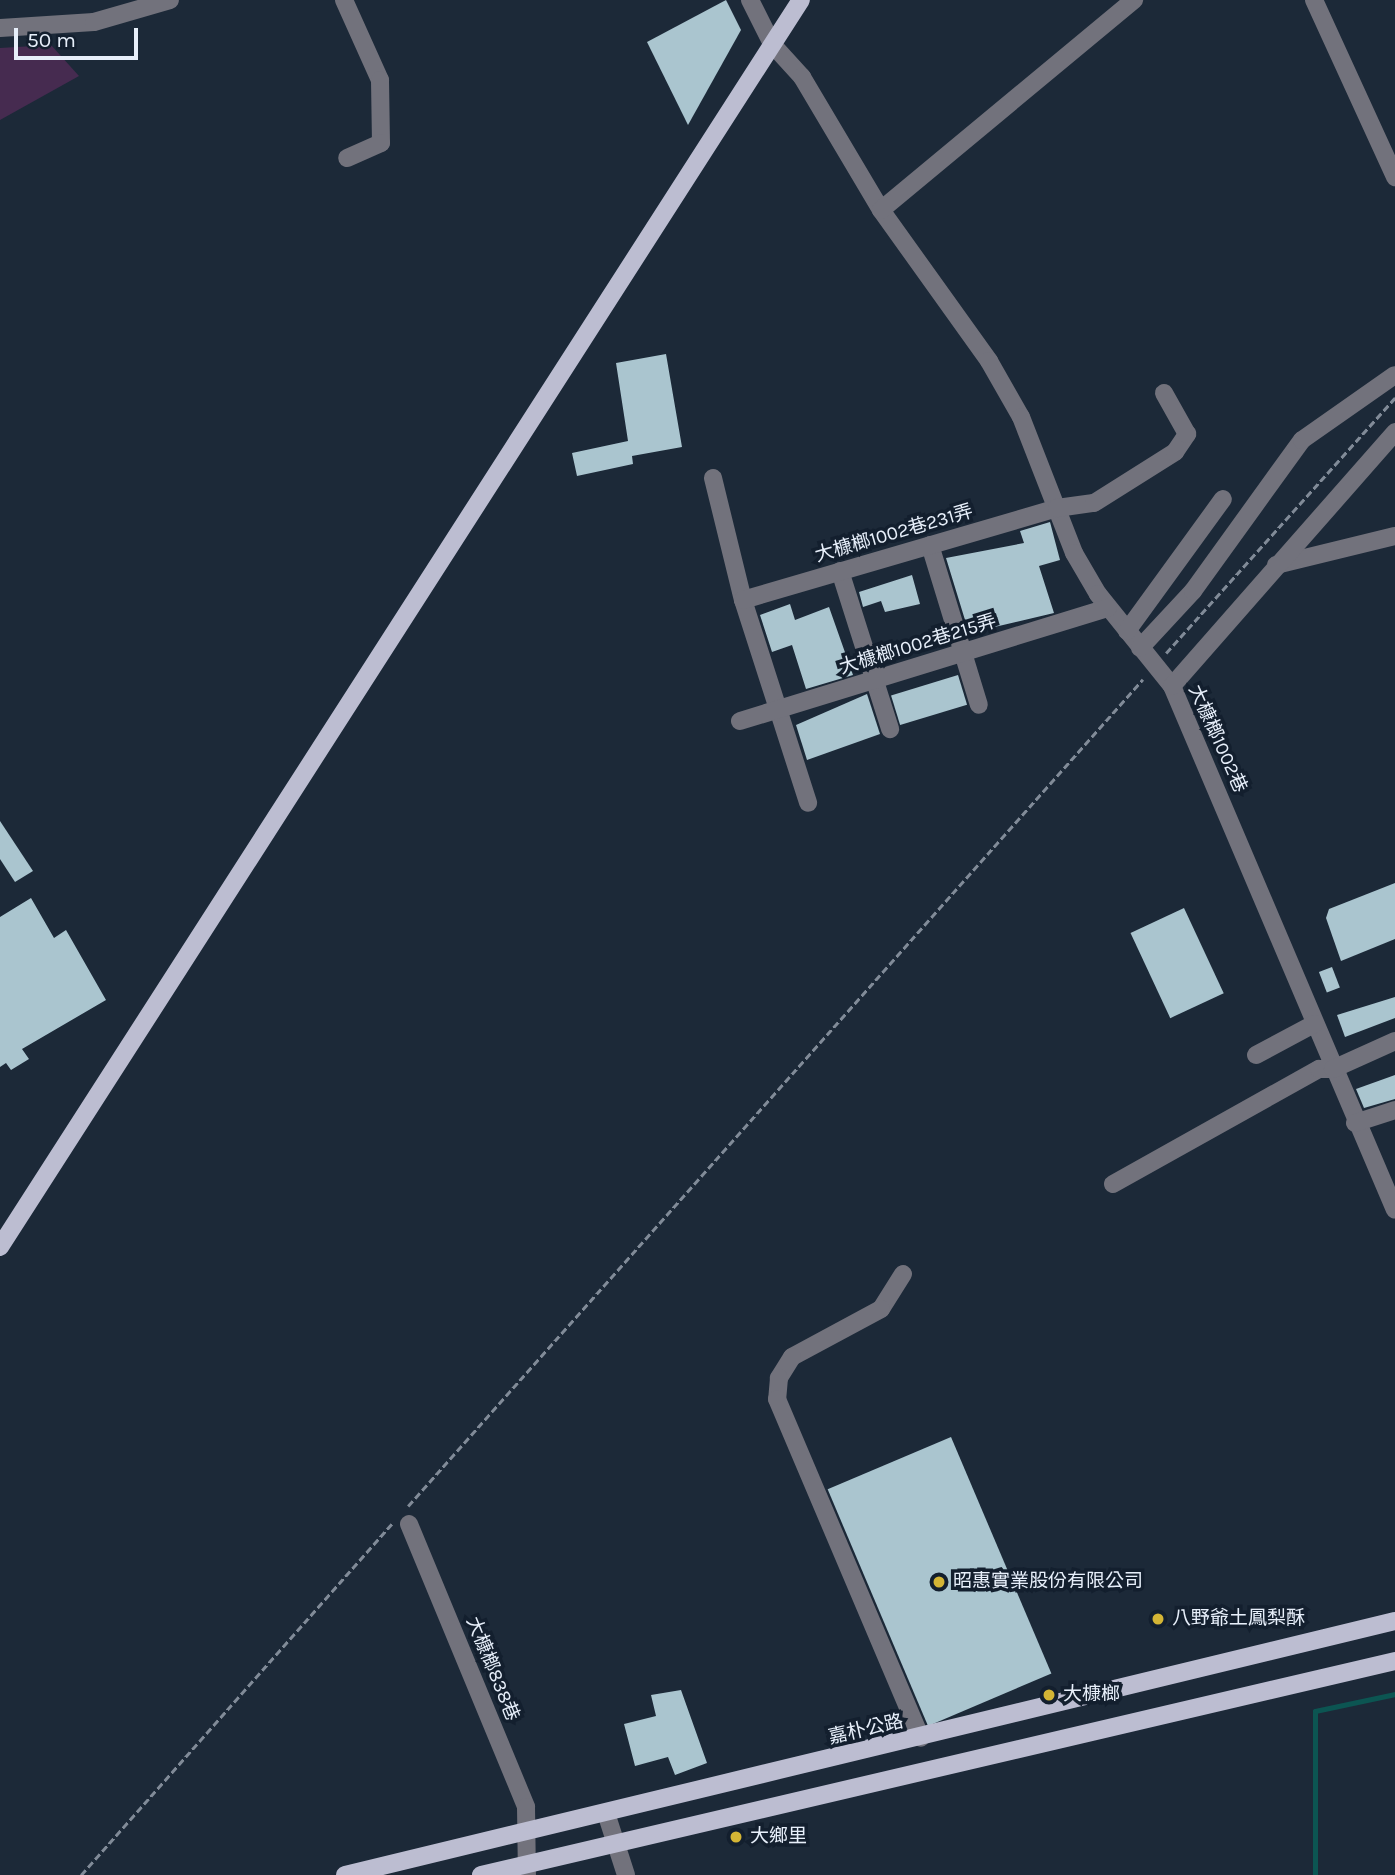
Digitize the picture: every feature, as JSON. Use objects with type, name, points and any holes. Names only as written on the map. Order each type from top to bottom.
[{"type":"main road","points":[[0,1247],[801,0]]},
{"type":"main road","name":"嘉朴公路","points":[[345,1875],[921,1738],[1395,1621]]},
{"type":"main road","points":[[481,1875],[526,1870],[617,1842],[1395,1661]]},
{"type":"street","points":[[0,27],[94,22],[170,0]]},
{"type":"street","points":[[344,0],[380,80],[381,143],[347,158]]},
{"type":"street","name":"大槺榔1002巷","points":[[750,0],[772,44],[802,78],[880,210],[989,361],[1021,417],[1074,553],[1108,608],[1172,686],[1355,1123],[1395,1210]]},
{"type":"street","points":[[880,210],[1134,0]]},
{"type":"street","points":[[1314,0],[1395,177]]},
{"type":"street","points":[[1140,649],[1194,591],[1302,440],[1395,375]]},
{"type":"street","name":"大槺榔1002巷231弄","points":[[743,600],[1057,508],[1094,503],[1175,452],[1187,434],[1164,393]]},
{"type":"street","points":[[1172,686],[1395,432]]},
{"type":"street","points":[[713,478],[743,600],[808,803]]},
{"type":"street","points":[[1127,631],[1223,499]]},
{"type":"street","points":[[1276,565],[1395,536]]},
{"type":"street","points":[[930,545],[979,705]]},
{"type":"street","points":[[840,571],[891,730]]},
{"type":"street","name":"大槺榔1002巷215弄","points":[[740,721],[1108,608]]},
{"type":"street","points":[[1256,1055],[1314,1024]]},
{"type":"street","points":[[1113,1184],[1319,1069],[1333,1069],[1395,1041]]},
{"type":"street","points":[[1355,1123],[1395,1110]]},
{"type":"street","points":[[903,1274],[881,1309],[792,1357],[779,1378],[778,1399],[921,1738]]},
{"type":"street","name":"大槺榔838巷","points":[[403,1518],[526,1807],[526,1870]]},
{"type":"street","points":[[606,1813],[626,1875]]},
{"type":"path","points":[[81,1875],[403,1518],[1154,666],[1395,398]]},
{"type":"shaded area","points":[[51,45],[79,76],[0,120],[0,48]]},
{"type":"building","points":[[726,0],[741,30],[688,125],[647,42]]},
{"type":"building","points":[[666,354],[682,447],[632,456],[633,464],[577,476],[572,453],[628,441],[616,363]]},
{"type":"building","points":[[1050,522],[1060,560],[1039,566],[1054,613],[969,633],[946,558],[1024,543],[1020,531]]},
{"type":"building","points":[[912,575],[920,604],[885,612],[881,601],[863,607],[859,592]]},
{"type":"building","points":[[790,604],[795,620],[829,607],[853,675],[806,689],[792,645],[772,652],[760,615]]},
{"type":"building","points":[[958,675],[967,705],[900,725],[891,695]]},
{"type":"building","points":[[867,694],[880,734],[807,760],[796,725]]},
{"type":"building","points":[[0,821],[33,871],[15,882],[0,859]]},
{"type":"building","points":[[1395,883],[1395,939],[1341,961],[1326,918],[1329,909]]},
{"type":"building","points":[[31,898],[54,938],[66,930],[106,1000],[22,1049],[29,1059],[11,1070],[6,1063],[0,1067],[0,917]]},
{"type":"building","points":[[1184,908],[1224,993],[1170,1018],[1131,933]]},
{"type":"building","points":[[1332,967],[1340,988],[1327,993],[1319,972]]},
{"type":"building","points":[[1395,997],[1395,1018],[1345,1037],[1337,1015]]},
{"type":"building","points":[[1395,1075],[1395,1099],[1364,1108],[1356,1089]]},
{"type":"building","name":"昭惠實業股份有限公司","points":[[951,1437],[1051,1674],[928,1726],[828,1489]]},
{"type":"building","points":[[681,1690],[707,1763],[675,1775],[668,1757],[635,1766],[624,1724],[656,1716],[651,1695]]},
{"type":"waterway","points":[[1315,1875],[1315,1711],[1395,1694]]},
{"type":"place","name":"昭惠實業股份有限公司","points":[[939,1582]]},
{"type":"place","name":"八野爺土鳳梨酥","points":[[1158,1619]]},
{"type":"place","name":"大槺榔","points":[[1049,1695]]},
{"type":"place","name":"大鄉里","points":[[736,1837]]}]
